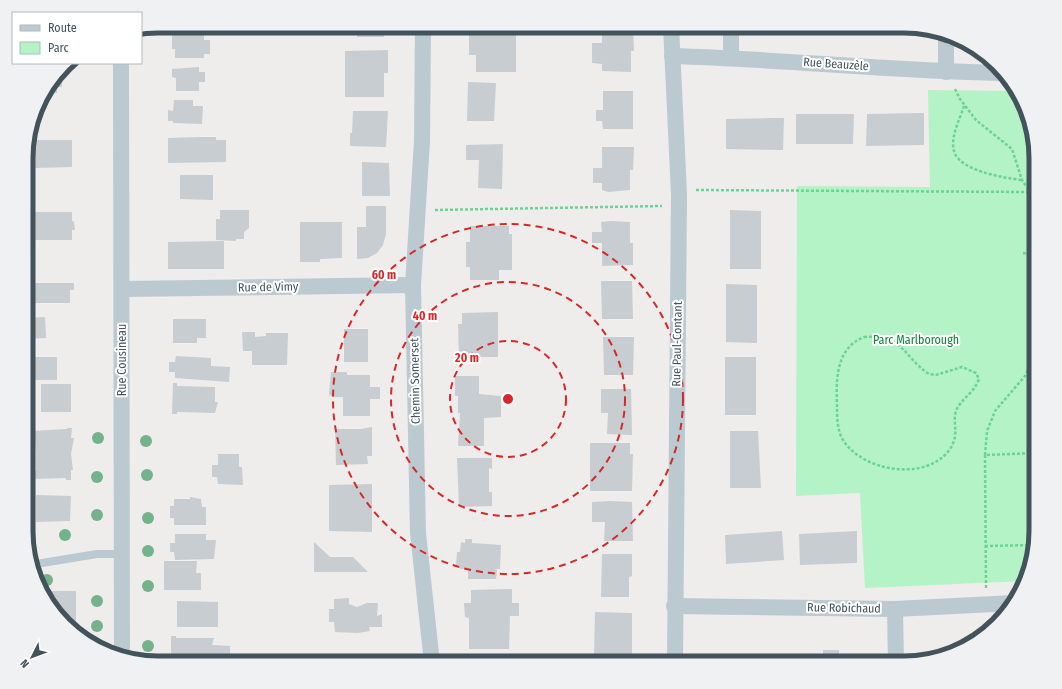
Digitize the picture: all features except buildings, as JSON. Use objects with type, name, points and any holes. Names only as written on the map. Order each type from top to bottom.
[{"type":"street","name":"Chemin Somerset","points":[[423,33],[422,141],[413,285],[418,533],[431,656]]},
{"type":"street","name":"Rue Paul-Contant","points":[[671,33],[678,190],[674,606],[675,656]]},
{"type":"street","points":[[731,33],[731,58]]},
{"type":"street","points":[[946,40],[946,72]]},
{"type":"street","name":"Rue Beauzèle","points":[[672,56],[731,58],[946,72],[995,72]]},
{"type":"street","name":"Rue Cousineau","points":[[121,64],[122,651]]},
{"type":"street","name":"Rue de Vimy","points":[[122,289],[413,285]]},
{"type":"street","name":"Rue Robichaud","points":[[674,606],[895,609],[1006,603]]},
{"type":"street","points":[[895,609],[896,656]]},
{"type":"lane","points":[[42,563],[85,556],[122,554]]},
{"type":"path","points":[[946,72],[964,106],[984,128],[1012,149],[1022,180],[1029,192]]},
{"type":"path","points":[[964,106],[954,138],[954,151],[956,156],[968,166],[980,171],[1022,180]]},
{"type":"path","points":[[678,190],[1029,192]]},
{"type":"path","points":[[418,210],[678,206]]},
{"type":"path","points":[[1023,253],[1029,254]]},
{"type":"path","points":[[864,337],[883,338],[902,347],[929,374],[936,375],[962,367],[976,373],[979,379],[973,392],[957,408],[955,414],[956,427],[950,449],[926,466],[910,470],[882,466],[865,459],[850,448],[843,440],[839,430],[836,382],[839,364],[849,347],[856,340],[864,337]]},
{"type":"path","points":[[986,604],[985,546],[987,431],[995,411],[1025,376],[1029,368]]},
{"type":"path","points":[[986,455],[1029,453]]},
{"type":"path","points":[[985,546],[1028,545]]},
{"type":"green space","name":"Parc Marlborough","points":[[928,90],[1009,91],[1020,110],[1027,133],[1029,149],[1029,540],[1027,556],[1018,581],[865,588],[860,493],[796,496],[797,186],[930,187]]}]
